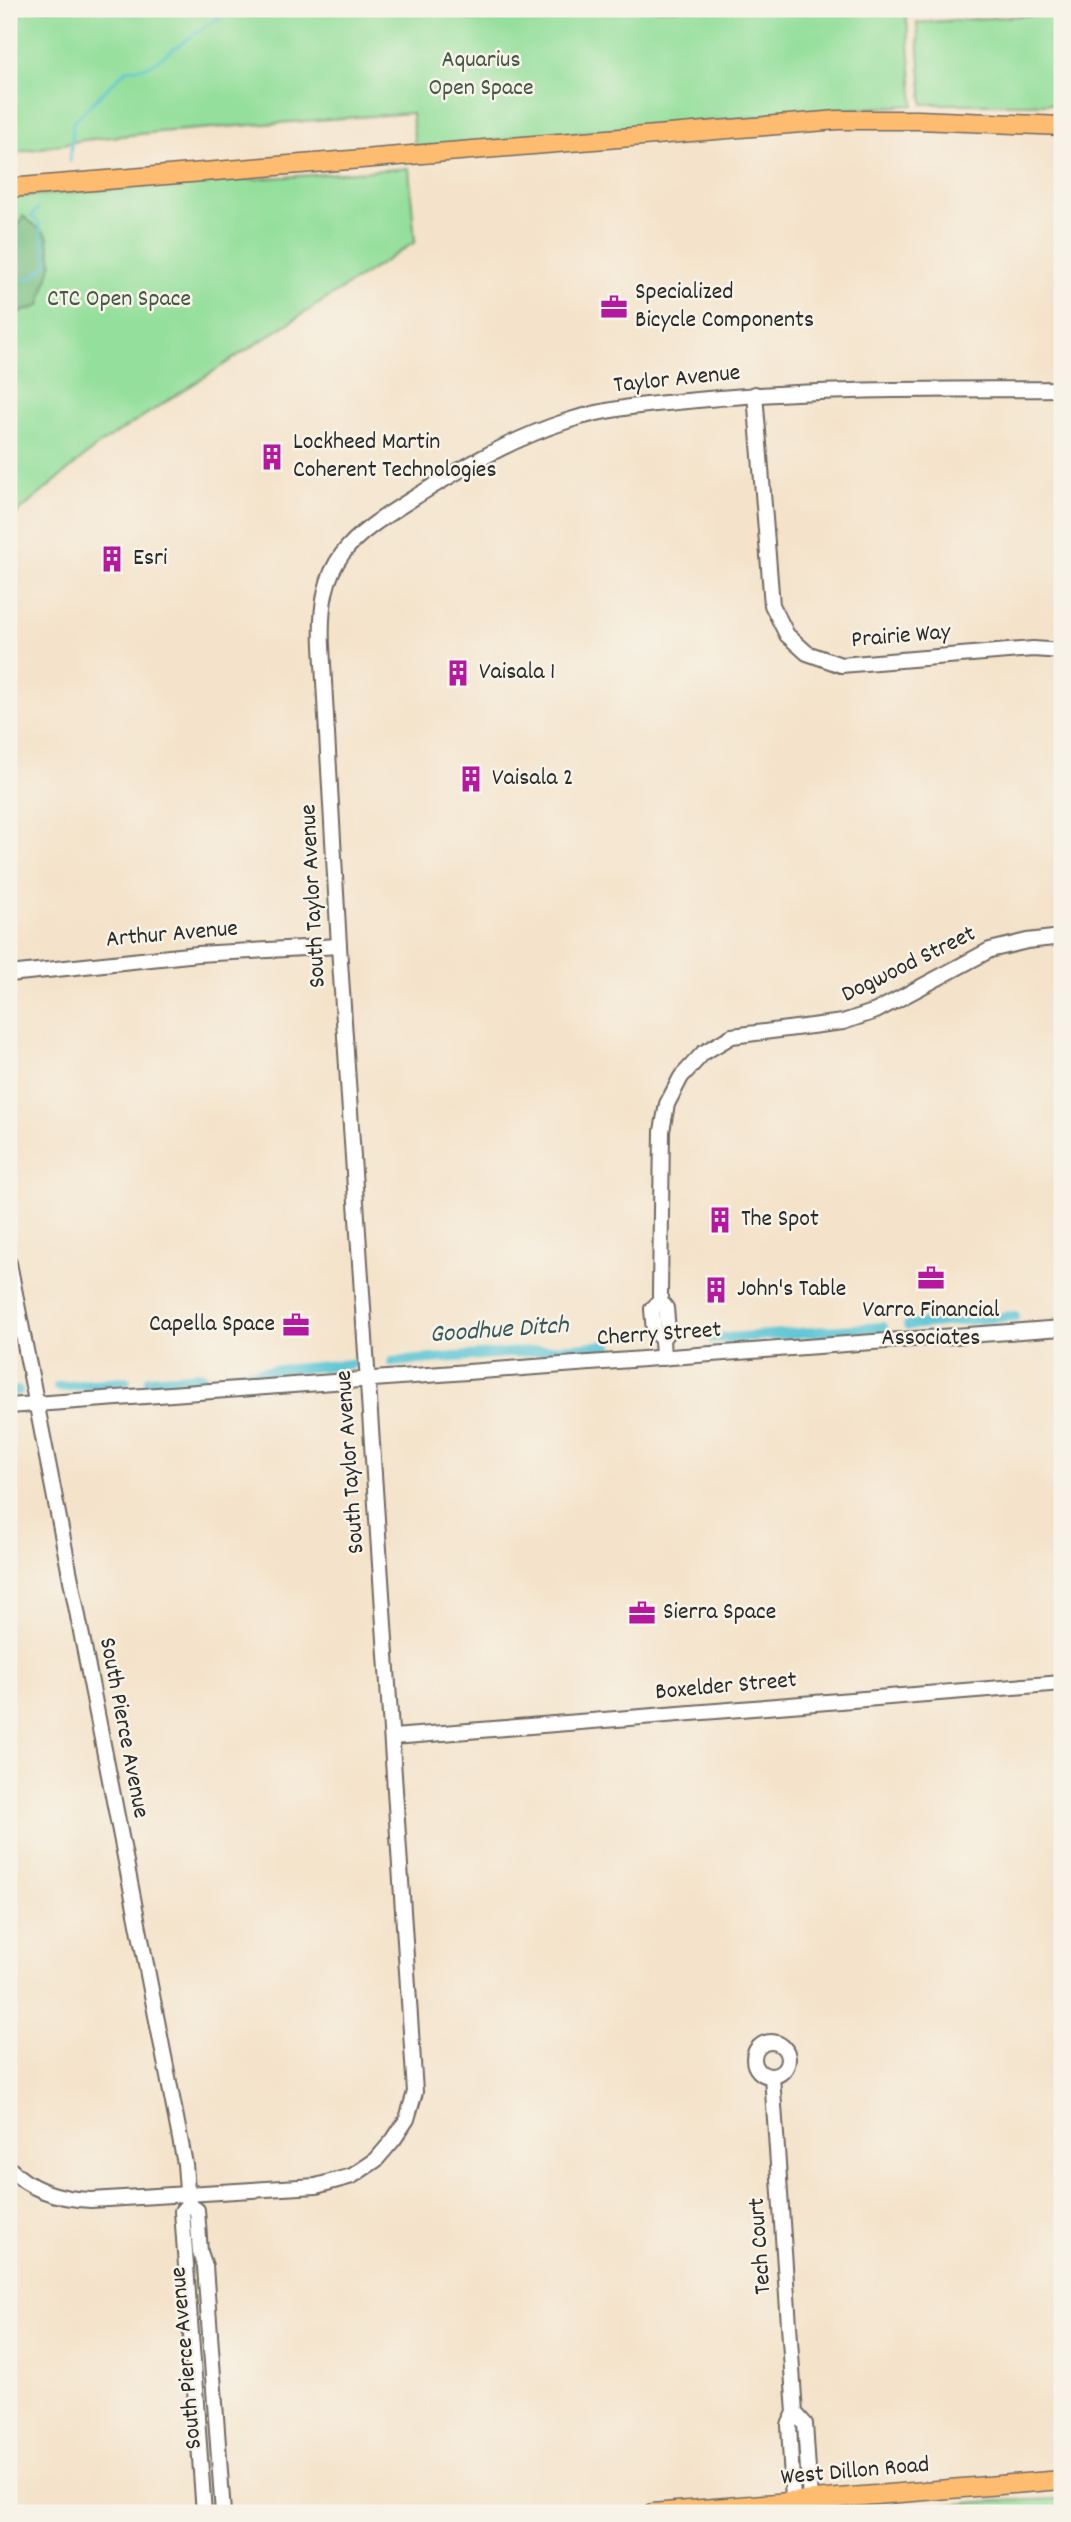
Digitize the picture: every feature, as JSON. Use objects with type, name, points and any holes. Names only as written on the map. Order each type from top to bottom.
[{"type":"main road","points":[[9,188],[838,120],[1062,125]]},
{"type":"main road","name":"West Dillon Road","points":[[652,2513],[1062,2480]]},
{"type":"street","name":"Taylor Avenue","points":[[339,558],[363,530],[418,495],[512,442],[599,411],[755,394],[1062,389]]},
{"type":"street","name":"Prairie Way","points":[[755,394],[772,605],[787,635],[807,653],[841,664],[1032,649],[1062,650]]},
{"type":"street","name":"South Taylor Avenue","points":[[9,2168],[31,2186],[70,2199],[188,2198],[316,2186],[352,2176],[376,2160],[407,2119],[415,2092],[339,946],[321,625],[325,587],[339,558]]},
{"type":"street","name":"Dogwood Street","points":[[663,1358],[662,1339],[654,1332],[652,1309],[660,1301],[662,1131],[667,1104],[681,1077],[703,1053],[733,1036],[843,1023],[876,1011],[990,950],[1027,940],[1062,937]]},
{"type":"street","name":"Arthur Avenue","points":[[9,974],[198,954],[339,946]]},
{"type":"street","name":"South Pierce Avenue","points":[[9,1263],[183,2151],[188,2198],[197,2210],[200,2252],[205,2266],[223,2513]]},
{"type":"street","name":"Cherry Street","points":[[9,1406],[1062,1328]]},
{"type":"street","name":"Boxelder Street","points":[[393,1737],[1062,1683]]},
{"type":"street","name":"Tech Court","points":[[772,2076],[795,2413],[805,2424],[801,2501]]},
{"type":"street","name":"South Pierce Avenue","points":[[188,2198],[182,2211],[204,2513]]},
{"type":"green space","name":"Aquarius Open Space","points":[[9,9],[906,9],[914,105],[807,112],[415,148],[412,113],[159,132],[84,140],[9,154]]},
{"type":"green space","points":[[1062,13],[1062,104],[923,104],[917,23]]},
{"type":"green space","name":"CTC Open Space","points":[[409,168],[415,242],[97,446],[9,520],[9,197]]},
{"type":"green space","points":[[23,216],[47,235],[52,262],[40,306],[9,316],[9,243]]},
{"type":"green space","points":[[1059,2499],[1061,2513],[838,2513],[993,2501]]},
{"type":"waterway","points":[[70,161],[73,122],[126,70],[149,66],[231,9]]},
{"type":"waterway","points":[[9,279],[30,279],[49,263],[39,223],[31,216],[38,209]]},
{"type":"waterway","name":"Goodhue Ditch","points":[[908,1325],[1015,1316]]},
{"type":"waterway","name":"Goodhue Ditch","points":[[713,1339],[883,1327]]},
{"type":"waterway","name":"Goodhue Ditch","points":[[392,1362],[609,1345]]},
{"type":"waterway","name":"Goodhue Ditch","points":[[231,1374],[351,1364]]},
{"type":"waterway","name":"Goodhue Ditch","points":[[149,1380],[202,1376]]},
{"type":"waterway","name":"Goodhue Ditch","points":[[58,1387],[126,1381]]},
{"type":"waterway","name":"Goodhue Ditch","points":[[9,1391],[18,1391]]},
{"type":"place","name":"Specialized Bicycle Components","points":[[614,307]]},
{"type":"place","name":"Lockheed Martin Coherent Technologies","points":[[272,457]]},
{"type":"place","name":"Esri","points":[[112,559]]},
{"type":"place","name":"Vaisala 1","points":[[458,673]]},
{"type":"place","name":"Vaisala 2","points":[[471,779]]},
{"type":"place","name":"The Spot","points":[[720,1220]]},
{"type":"place","name":"Varra Financial Associates","points":[[931,1278]]},
{"type":"place","name":"John's Table","points":[[716,1290]]},
{"type":"place","name":"Capella Space","points":[[296,1325]]},
{"type":"place","name":"Sierra Space","points":[[642,1613]]}]
